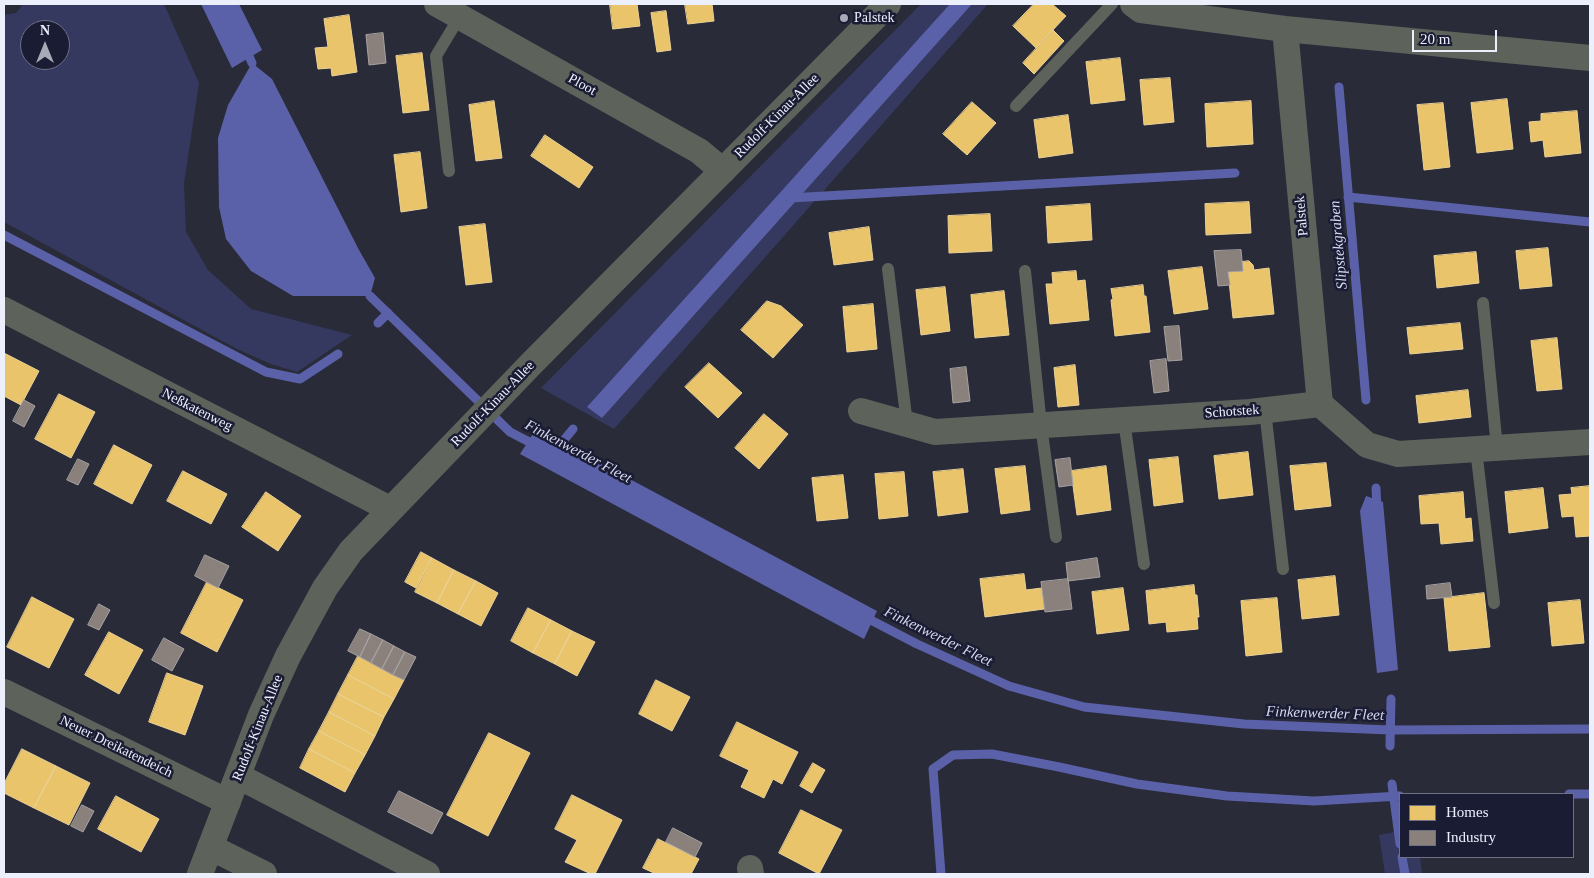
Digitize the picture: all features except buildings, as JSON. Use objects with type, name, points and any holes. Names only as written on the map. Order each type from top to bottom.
[{"type":"street","name":"Ploot","points":[[437,4],[699,150],[723,171]]},
{"type":"street","name":"Rudolf-Kinau-Allee","points":[[200,874],[261,715],[288,656],[316,602],[351,551],[532,362],[888,4]]},
{"type":"street","points":[[1133,4],[1141,10],[1285,29],[1590,58]]},
{"type":"street","name":"Palstek","points":[[1285,29],[1320,404]]},
{"type":"street","name":"Neßkatenweg","points":[[4,310],[390,509]]},
{"type":"street","points":[[1320,404],[1367,445],[1398,454],[1590,442]]},
{"type":"street","name":"Schotstek","points":[[861,411],[935,432],[1265,410],[1320,404]]},
{"type":"street","name":"Neuer Dreikatendeich","points":[[4,692],[228,802]]},
{"type":"street","points":[[238,776],[427,874]]},
{"type":"street","points":[[210,847],[264,874]]},
{"type":"lane","points":[[1016,106],[1112,4]]},
{"type":"lane","points":[[449,171],[436,56],[460,16]]},
{"type":"lane","points":[[888,269],[907,424]]},
{"type":"lane","points":[[1025,270],[1041,425],[1056,538]]},
{"type":"lane","points":[[1483,303],[1494,603]]},
{"type":"lane","points":[[1265,410],[1282,569]]},
{"type":"lane","points":[[1124,420],[1144,564]]},
{"type":"shaded area","points":[[23,4],[164,4],[199,83],[184,184],[186,232],[208,270],[251,309],[352,335],[297,372],[271,364],[237,349],[4,222],[4,15],[16,13]]},
{"type":"shaded area","points":[[921,4],[988,4],[614,429],[541,388]]},
{"type":"shaded area","points":[[1399,831],[1399,858],[1420,858],[1422,874],[1385,874],[1379,835]]},
{"type":"water","points":[[201,4],[239,4],[262,50],[232,68]]},
{"type":"water","points":[[950,4],[972,4],[602,418],[587,407]]},
{"type":"water","points":[[252,63],[272,79],[375,278],[370,296],[293,296],[251,271],[226,239],[219,207],[218,138],[228,105]]},
{"type":"water","points":[[536,429],[877,611],[864,639],[520,454]]},
{"type":"water","points":[[1366,496],[1383,502],[1398,670],[1377,673],[1360,511]]},
{"type":"waterway","name":"Finkenwerder Fleet","points":[[245,47],[252,63]]},
{"type":"waterway","name":"Slipstekgraben","points":[[1339,87],[1366,400]]},
{"type":"waterway","points":[[789,198],[1235,173]]},
{"type":"waterway","points":[[1348,197],[1590,222]]},
{"type":"waterway","points":[[4,235],[266,372],[300,379],[338,354]]},
{"type":"waterway","name":"Finkenwerder Fleet","points":[[370,296],[510,432],[537,446]]},
{"type":"waterway","points":[[378,323],[388,313]]},
{"type":"waterway","points":[[554,452],[573,429]]},
{"type":"waterway","name":"Slipstekgraben","points":[[1376,488],[1377,510]]},
{"type":"waterway","name":"Finkenwerder Fleet","points":[[863,616],[917,644],[1009,686],[1084,707],[1244,724],[1390,730],[1590,729]]},
{"type":"waterway","name":"Slipstekgraben","points":[[1390,746],[1391,699]]},
{"type":"waterway","points":[[941,874],[933,769],[953,755],[992,754],[1137,784],[1227,796],[1314,801],[1399,796]]},
{"type":"waterway","points":[[1392,784],[1399,836]]},
{"type":"waterway","points":[[1574,794],[1590,794]]},
{"type":"waterway","points":[[1402,858],[1405,874]]},
{"type":"place","name":"Palstek","points":[[844,18]]}]
